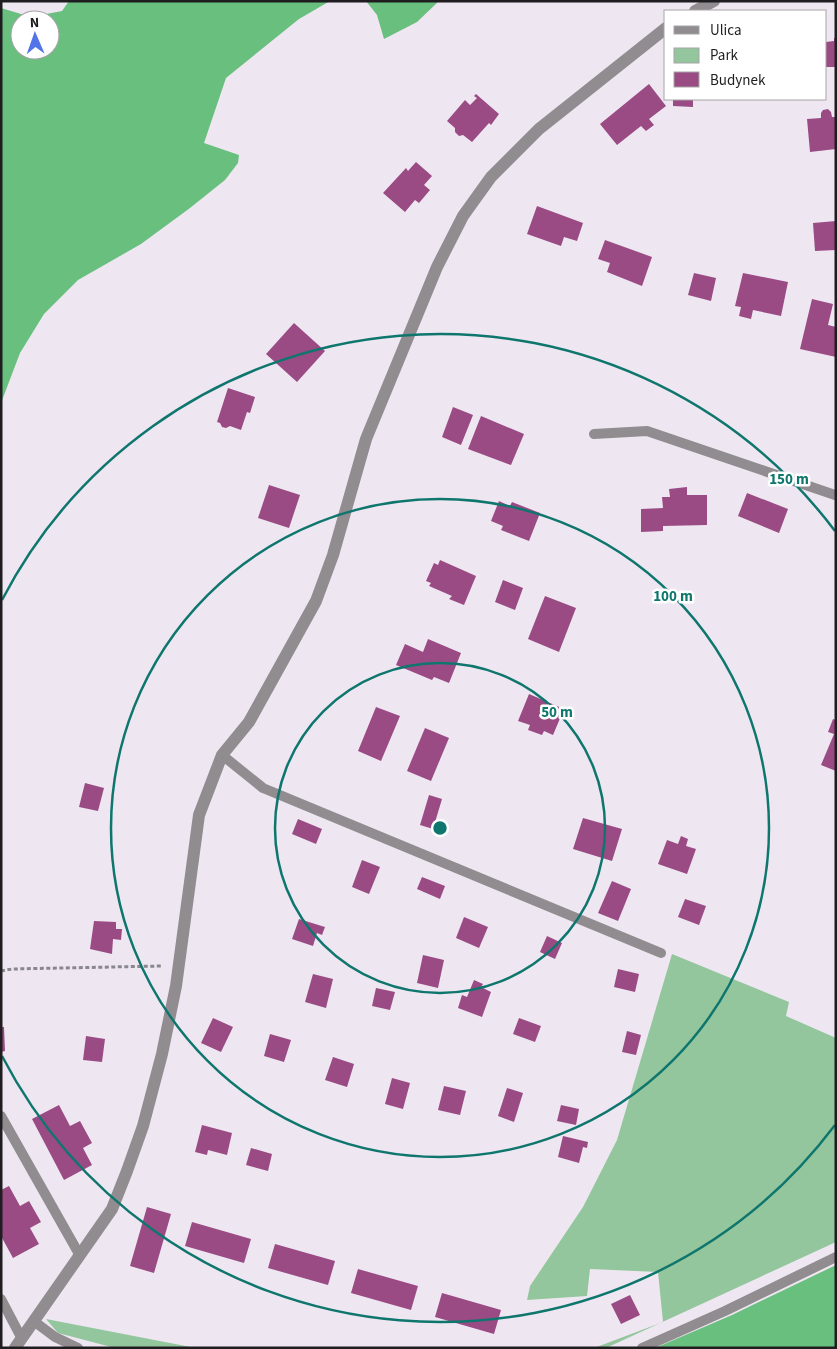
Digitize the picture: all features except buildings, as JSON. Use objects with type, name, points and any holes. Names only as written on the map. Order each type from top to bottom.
[{"type":"street","points":[[697,10],[714,1]]},
{"type":"street","points":[[19,1343],[112,1209],[144,1126],[162,1054],[179,965],[199,815],[222,755],[249,722],[316,601],[332,555],[366,439],[437,267],[463,216],[491,177],[539,130],[664,30]]},
{"type":"lane","points":[[594,434],[647,431],[835,495]]},
{"type":"lane","points":[[222,755],[263,788],[661,953]]},
{"type":"lane","points":[[1,1116],[79,1254]]},
{"type":"lane","points":[[642,1348],[725,1312],[836,1257]]},
{"type":"lane","points":[[1,1299],[19,1343]]},
{"type":"lane","points":[[35,1322],[55,1337],[78,1348]]},
{"type":"path","points":[[1,972],[12,969],[179,965]]},
{"type":"green space","points":[[69,1],[330,1],[299,19],[226,78],[204,143],[239,155],[238,163],[225,180],[141,244],[78,280],[44,314],[20,353],[1,403],[1,8],[10,11],[10,60],[60,60],[60,11]]},
{"type":"green space","points":[[366,1],[439,1],[417,22],[384,39],[377,15]]},
{"type":"green space","points":[[672,954],[789,1002],[786,1016],[836,1038],[836,1242],[663,1322],[658,1272],[590,1269],[587,1296],[527,1300],[530,1286],[583,1207],[617,1140]]},
{"type":"green space","points":[[836,1265],[836,1348],[655,1348],[732,1315]]},
{"type":"green space","points":[[46,1319],[196,1348],[115,1348],[58,1333]]},
{"type":"green space","points":[[660,1323],[606,1348],[594,1348]]}]
